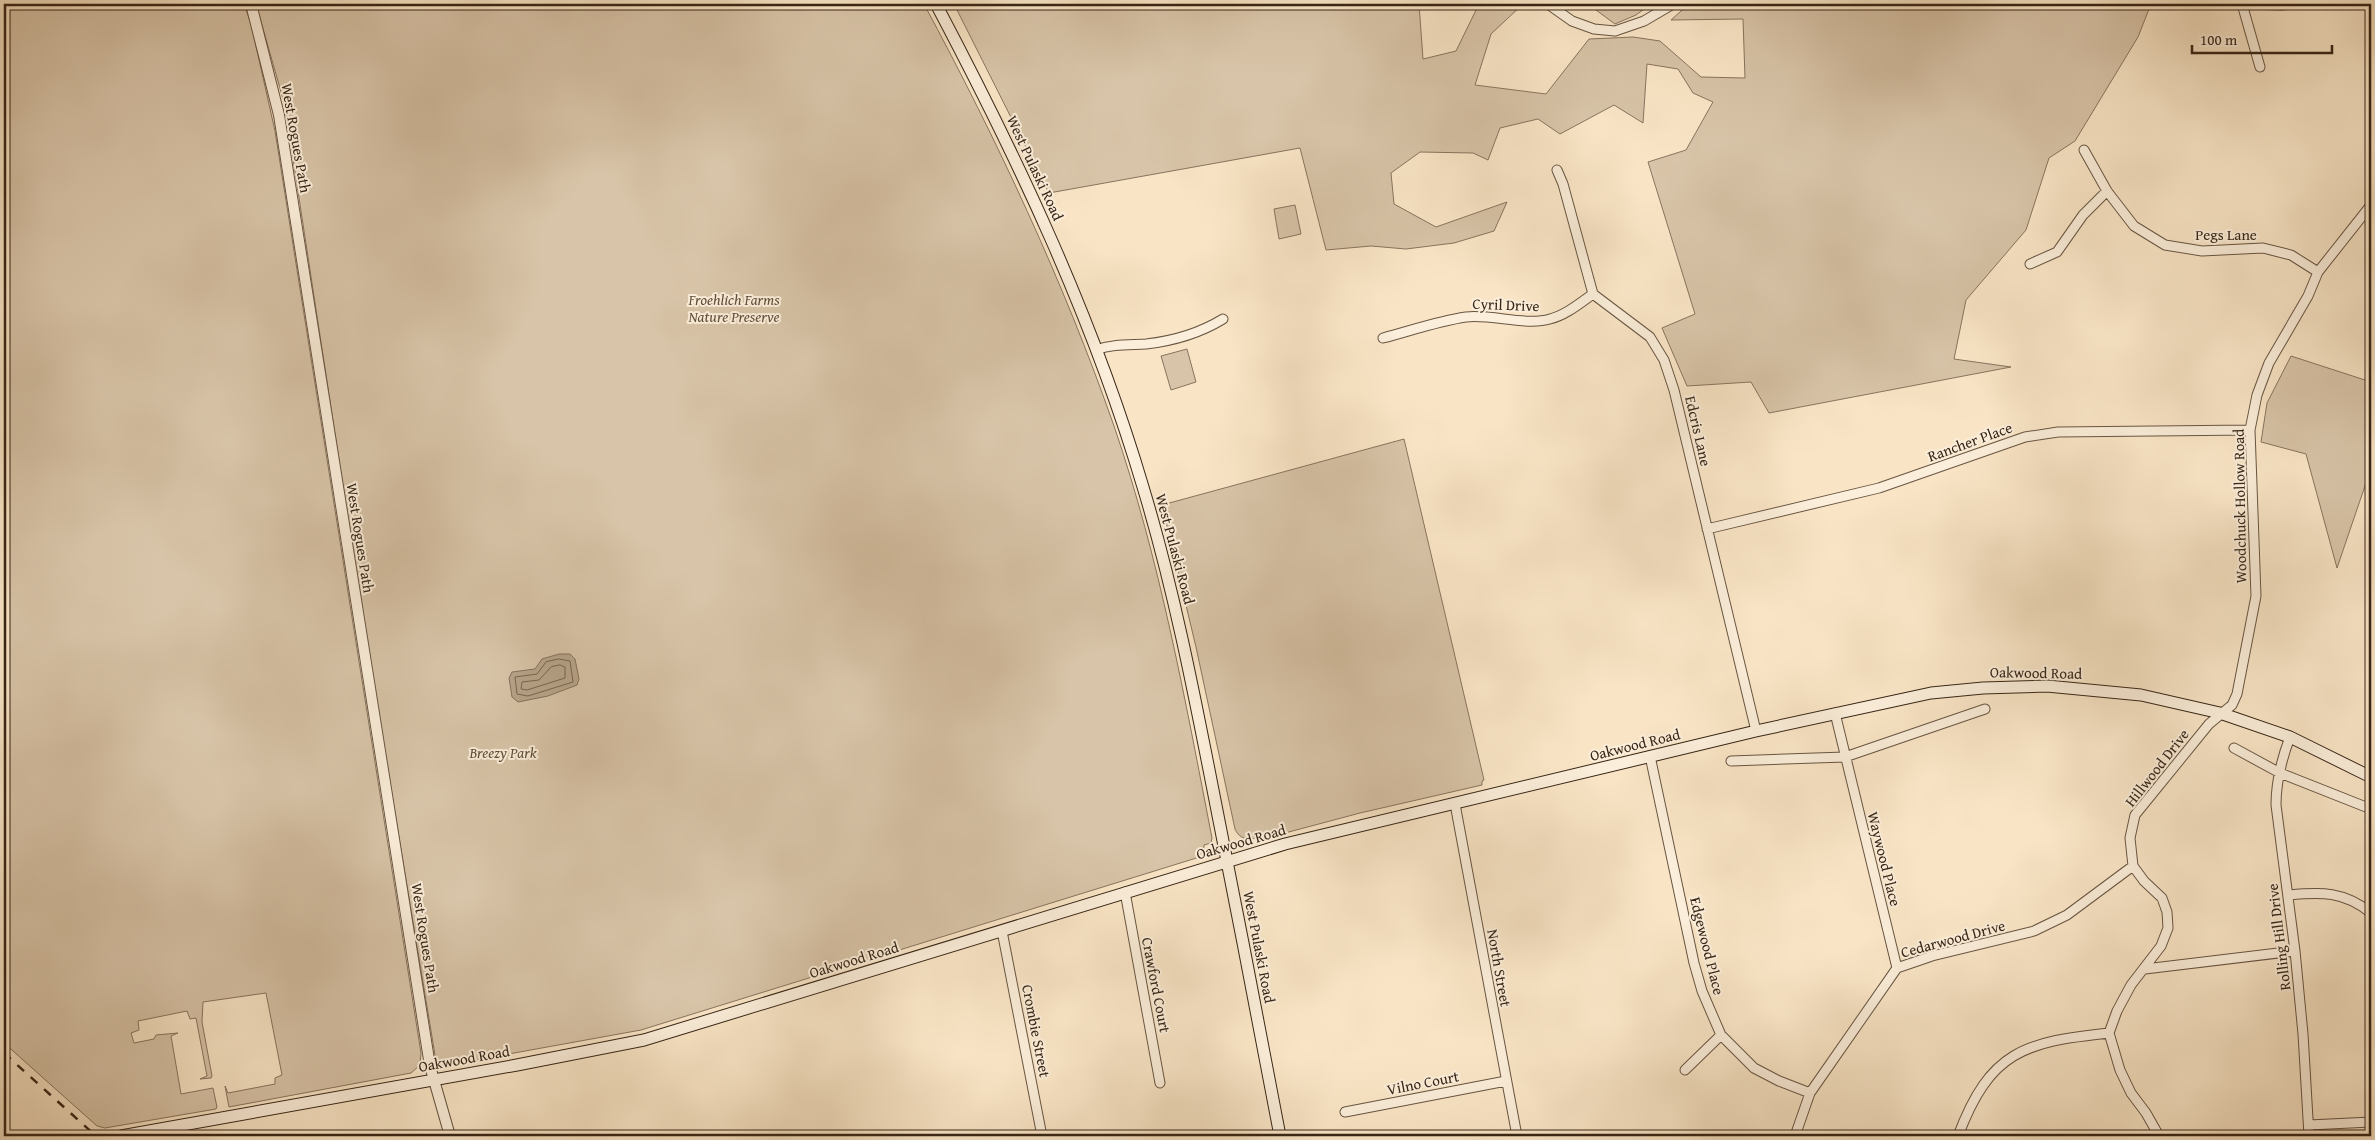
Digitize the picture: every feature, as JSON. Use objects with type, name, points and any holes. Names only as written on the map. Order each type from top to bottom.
[{"type":"main road","name":"West Pulaski Road","points":[[936,4],[1017,162],[1068,278],[1096,350],[1142,484],[1180,625],[1280,1136]]},
{"type":"main road","name":"Oakwood Road","points":[[121,1136],[644,1040],[1227,860],[1650,756],[1931,693],[1984,688],[2047,686],[2141,695],[2223,714],[2290,736],[2371,776]]},
{"type":"street","name":"West Rogues Path","points":[[251,4],[279,115],[433,1079],[450,1136]]},
{"type":"street","points":[[1548,4],[1572,20],[1594,29],[1615,31],[1644,21],[1673,4]]},
{"type":"street","points":[[2260,67],[2241,4],[2282,6],[2290,4]]},
{"type":"street","name":"Pegs Lane","points":[[2084,150],[2107,191],[2134,226],[2165,245],[2202,251],[2263,248],[2290,255],[2318,272]]},
{"type":"street","points":[[1557,170],[1563,184],[1593,294]]},
{"type":"street","points":[[2030,264],[2057,252],[2083,215],[2107,191]]},
{"type":"street","name":"Woodchuck Hollow Road","points":[[2223,714],[2232,705],[2237,694],[2256,596],[2250,430],[2257,395],[2268,363],[2308,296],[2318,272],[2371,205]]},
{"type":"street","name":"Cyril Drive","points":[[1383,338],[1466,317],[1510,318],[1528,321],[1550,320],[1567,312],[1593,294]]},
{"type":"street","name":"Edcris Lane","points":[[1593,294],[1650,337],[1664,360],[1674,390],[1706,530],[1756,731]]},
{"type":"street","points":[[1096,350],[1109,346],[1148,344],[1191,334],[1204,330],[1223,319]]},
{"type":"street","name":"Rancher Place","points":[[1706,530],[1879,488],[2025,437],[2058,432],[2250,430]]},
{"type":"street","points":[[1731,761],[1845,757],[1985,709]]},
{"type":"street","name":"Waywood Place","points":[[1835,713],[1897,968]]},
{"type":"street","name":"Hillwood Drive","points":[[2133,866],[2130,838],[2135,815],[2209,724],[2223,714]]},
{"type":"street","name":"Rolling Hill Drive","points":[[2290,736],[2284,750],[2276,792],[2276,805],[2295,951],[2309,1136]]},
{"type":"street","points":[[2234,748],[2280,773],[2371,809]]},
{"type":"street","name":"Edgewood Place","points":[[1650,756],[1694,963],[1702,991],[1721,1035],[1754,1068],[1810,1093]]},
{"type":"street","name":"North Street","points":[[1455,804],[1517,1136]]},
{"type":"street","points":[[2133,866],[2144,881],[2162,898],[2167,912],[2168,928],[2161,946],[2131,985],[2117,1011],[2109,1033],[2120,1070],[2131,1092],[2159,1136]]},
{"type":"street","name":"Cedarwood Drive","points":[[1794,1136],[1810,1093],[1897,968],[1932,956],[2034,931],[2067,915],[2133,866]]},
{"type":"street","name":"Crawford Court","points":[[1124,892],[1160,1083]]},
{"type":"street","points":[[2289,895],[2335,894],[2361,904],[2371,913]]},
{"type":"street","name":"Crombie Street","points":[[1002,930],[1042,1136]]},
{"type":"street","points":[[2145,969],[2295,951]]},
{"type":"street","points":[[1958,1136],[1968,1109],[1984,1082],[2010,1057],[2042,1042],[2109,1033]]},
{"type":"street","points":[[1685,1070],[1721,1035]]},
{"type":"street","name":"Vilno Court","points":[[1345,1112],[1506,1081]]},
{"type":"street","points":[[2309,1126],[2371,1122]]},
{"type":"green space","points":[[4,4],[244,4],[251,24],[275,131],[421,1053],[420,1065],[411,1073],[229,1107],[225,1086],[228,1093],[275,1084],[275,1078],[282,1075],[266,993],[203,1002],[202,1022],[211,1078],[200,1079],[207,1076],[196,1018],[190,1019],[187,1011],[138,1021],[139,1030],[131,1033],[134,1043],[154,1039],[156,1035],[178,1033],[171,1036],[181,1094],[213,1088],[216,1109],[105,1128],[97,1126],[4,1043]]},
{"type":"green space","name":"Froehlich Farms Nature Preserve","points":[[256,4],[924,4],[1003,159],[1051,264],[1114,426],[1145,527],[1181,682],[1212,838],[1211,843],[1204,845],[1203,856],[641,1030],[437,1067],[368,650],[285,106]]},
{"type":"green space","points":[[954,4],[1419,4],[1423,59],[1456,51],[1479,4],[1523,4],[1491,34],[1475,85],[1546,94],[1589,39],[1633,37],[1660,41],[1701,77],[1745,78],[1743,19],[1671,20],[1689,4],[2151,4],[2138,37],[2075,141],[2049,158],[2026,230],[1966,300],[1954,359],[2011,367],[1769,413],[1751,382],[1687,386],[1662,328],[1695,314],[1648,162],[1686,150],[1713,102],[1693,93],[1678,69],[1647,64],[1643,123],[1614,105],[1560,134],[1538,119],[1500,128],[1488,160],[1473,153],[1420,152],[1391,173],[1394,204],[1436,227],[1507,202],[1494,231],[1454,243],[1406,249],[1371,246],[1326,250],[1300,148],[1049,193]]},
{"type":"green space","points":[[1596,4],[1651,4],[1636,15],[1615,24],[1596,10]]},
{"type":"green space","points":[[1295,205],[1301,234],[1279,239],[1274,209]]},
{"type":"green space","points":[[1187,349],[1196,382],[1171,390],[1161,356]]},
{"type":"green space","points":[[2291,356],[2368,381],[2371,380],[2371,476],[2366,483],[2337,568],[2306,454],[2261,442],[2267,403]]},
{"type":"green space","points":[[1404,439],[1484,780],[1482,785],[1360,813],[1270,837],[1268,835],[1249,839],[1241,837],[1235,829],[1196,647],[1162,505]]},
{"type":"water","points":[[559,654],[570,654],[575,659],[579,679],[577,685],[548,696],[518,702],[512,697],[509,678],[512,672],[535,669],[542,659]]},
{"type":"railway","points":[[4,1053],[96,1136]]},
{"type":"park label","name":"Breezy Park","points":[[503,753]]}]
